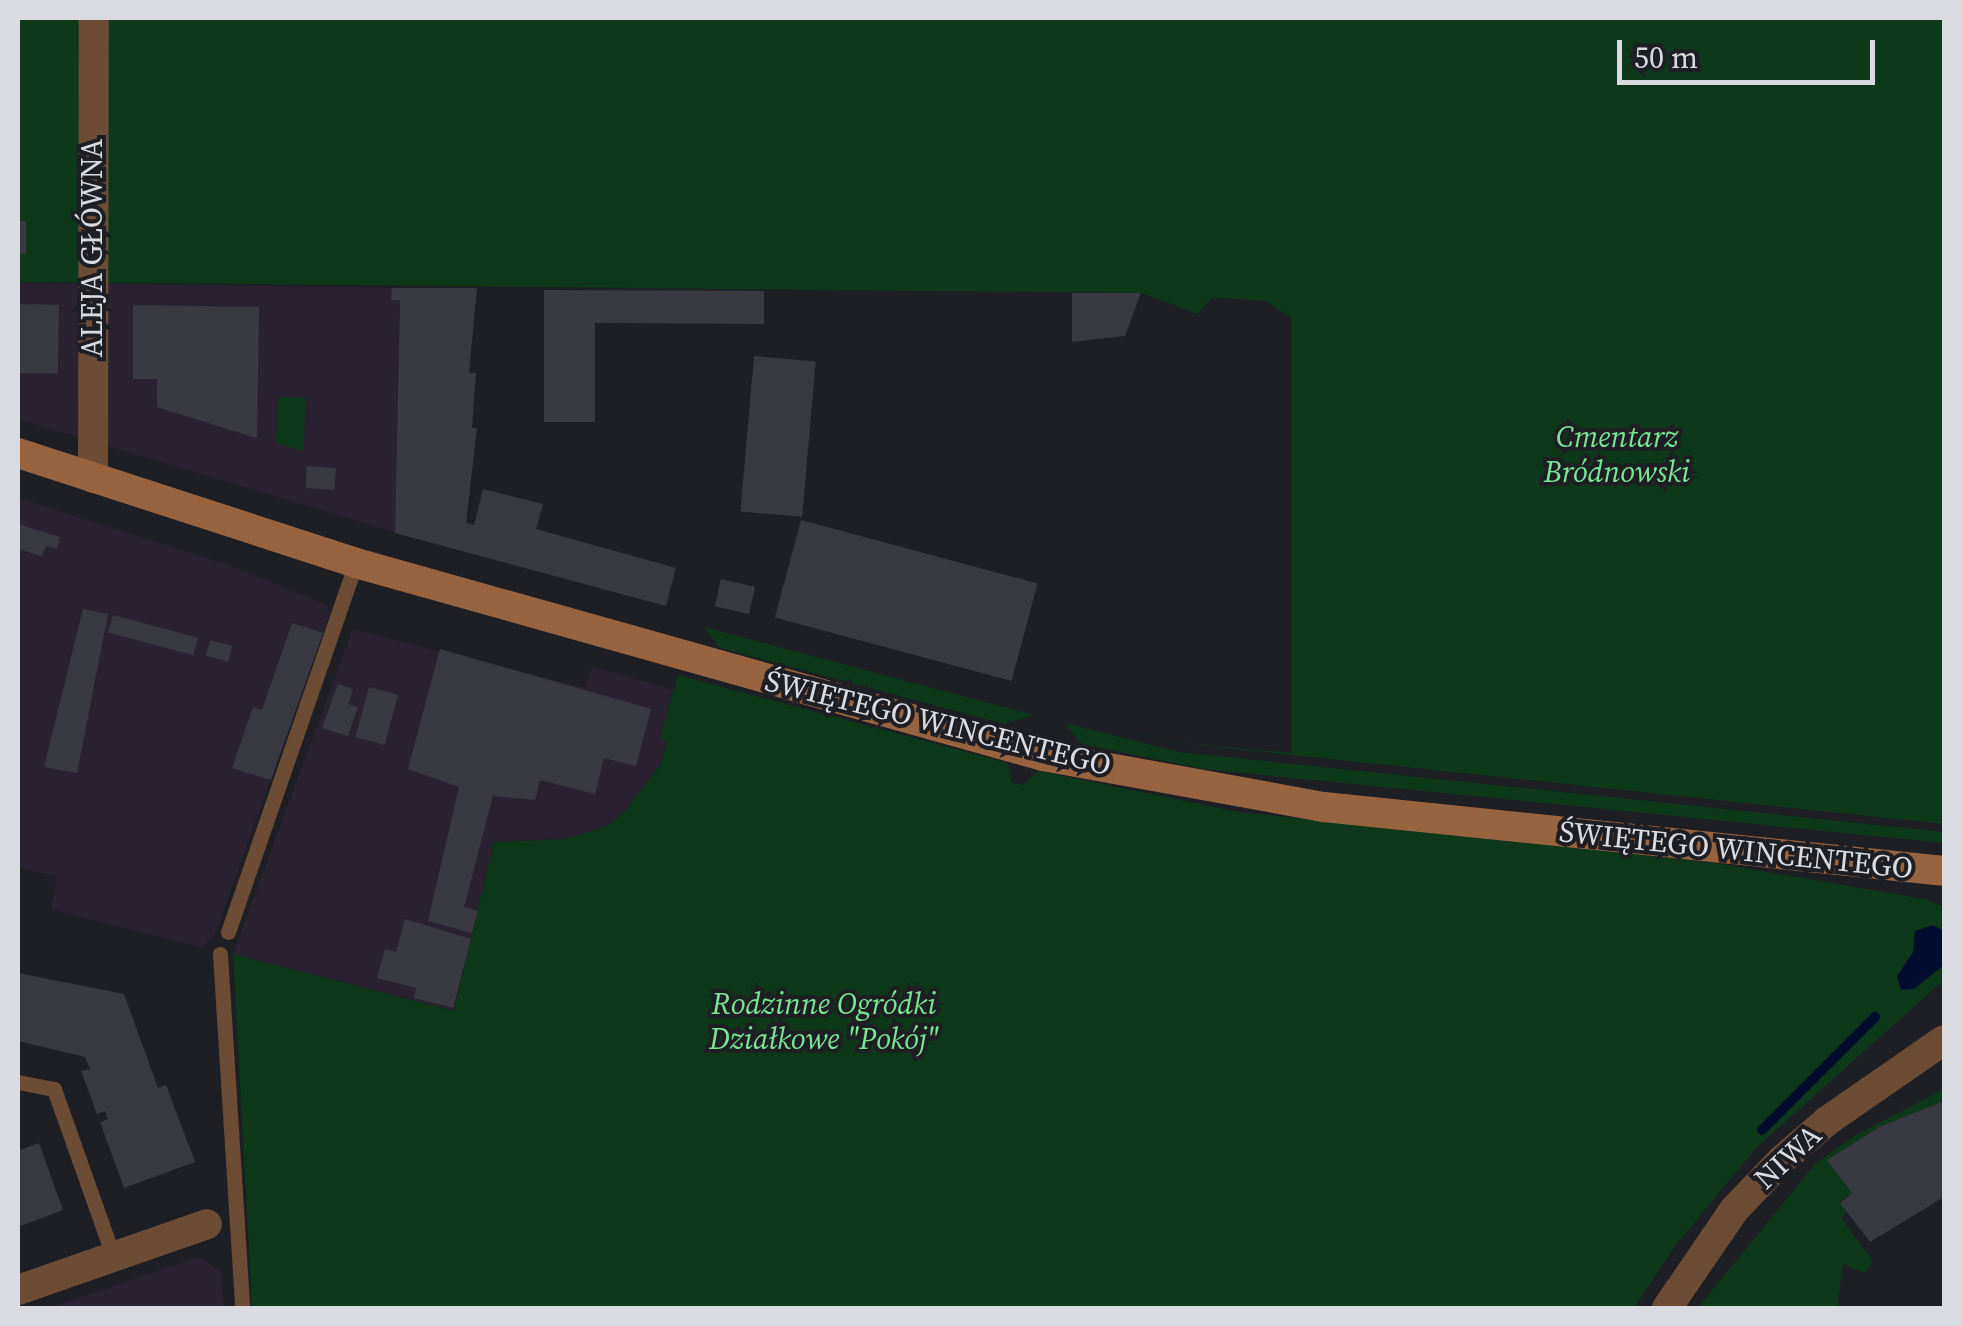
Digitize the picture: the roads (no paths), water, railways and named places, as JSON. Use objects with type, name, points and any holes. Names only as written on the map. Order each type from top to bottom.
[{"type":"street","name":"ALEJA GŁÓWNA","points":[[92,478],[98,23]]},
{"type":"street","name":"ŚWIĘTEGO WINCENTEGO","points":[[18,453],[356,562],[1043,756],[1324,807],[1944,871]]},
{"type":"street","name":"NIWA","points":[[1668,1308],[1716,1234],[1782,1160],[1827,1121],[1944,1040]]},
{"type":"street","points":[[18,1290],[207,1224]]},
{"type":"lane","points":[[228,932],[356,562]]},
{"type":"lane","points":[[220,954],[242,1308]]},
{"type":"lane","points":[[18,1082],[54,1089],[113,1256]]},
{"type":"water","points":[[1933,925],[1944,931],[1944,965],[1914,989],[1901,990],[1897,976],[1913,952],[1915,931]]},
{"type":"waterway","points":[[1762,1130],[1875,1017]]},
{"type":"park label","name":"Cmentarz Bródnowski","points":[[1617,454]]},
{"type":"park label","name":"Rodzinne Ogródki Działkowe \"Pokój\"","points":[[824,1021]]}]
